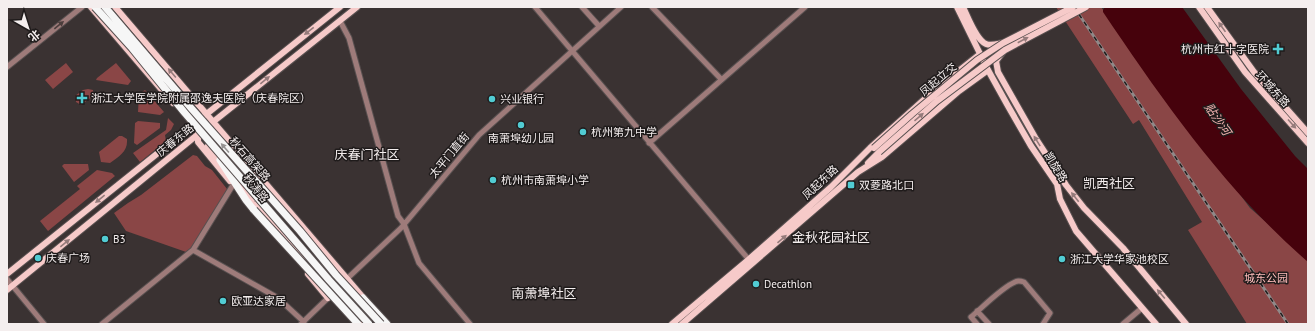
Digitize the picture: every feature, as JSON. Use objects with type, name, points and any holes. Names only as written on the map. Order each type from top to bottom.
[{"type":"highway","name":"秋石高架路","points":[[95,7],[132,48],[184,112],[324,275],[370,324]]},
{"type":"highway","name":"秋石高架路","points":[[105,7],[191,108],[300,231],[336,275],[381,324]]},
{"type":"highway","points":[[220,160],[254,210],[358,324]]},
{"type":"highway","points":[[363,298],[386,324]]},
{"type":"main road","name":"秋涛路","points":[[91,7],[254,202],[333,292],[364,324]]},
{"type":"main road","name":"秋涛路","points":[[115,7],[363,298]]},
{"type":"main road","name":"庆春东路","points":[[7,290],[212,122],[357,7]]},
{"type":"main road","name":"凯旋路","points":[[956,7],[988,70],[1031,146],[1057,184],[1060,199],[1076,231],[1125,290],[1156,324]]},
{"type":"main road","points":[[963,7],[972,27],[985,44],[1004,47],[996,61],[998,72],[1036,139],[1066,185],[1084,208],[1123,248],[1186,324]]},
{"type":"main road","name":"凤起立交","points":[[1004,47],[1073,7]]},
{"type":"main road","name":"凤起立交","points":[[858,172],[912,114],[977,60],[1086,7]]},
{"type":"main road","name":"环城东路","points":[[1199,7],[1245,72],[1294,116],[1308,133]]},
{"type":"main road","name":"环城东路","points":[[1207,7],[1259,83],[1308,143]]},
{"type":"main road","name":"庆春东路","points":[[7,274],[337,8]]},
{"type":"main road","name":"凤起东路","points":[[682,324],[750,262],[870,148],[937,88],[980,54]]},
{"type":"main road","name":"凤起东路","points":[[672,324],[750,262],[858,172],[882,157],[959,91],[988,70]]},
{"type":"main road","points":[[198,134],[198,142],[328,298]]},
{"type":"main road","name":"凤起立交","points":[[831,186],[877,150]]},
{"type":"street","points":[[7,67],[82,7]]},
{"type":"street","points":[[535,7],[750,262]]},
{"type":"street","points":[[582,7],[599,26]]},
{"type":"street","name":"太平门直街","points":[[302,323],[404,224],[479,135],[621,7]]},
{"type":"street","points":[[652,7],[721,79]]},
{"type":"street","points":[[649,143],[805,7]]},
{"type":"street","points":[[340,21],[349,38],[398,216],[404,224],[419,263],[470,324]]},
{"type":"street","points":[[102,324],[193,250],[234,185]]},
{"type":"street","points":[[193,250],[278,298],[302,323]]},
{"type":"street","points":[[7,279],[44,324]]},
{"type":"street","points":[[977,324],[971,317],[1005,288],[1015,282],[1020,281],[1024,282],[1050,313],[1043,324]]},
{"type":"street","points":[[1123,324],[1142,308]]},
{"type":"street","points":[[977,311],[989,324]]},
{"type":"green space","name":"城东公园","points":[[1056,7],[1101,7],[1250,208],[1308,259],[1308,324],[1247,324],[1188,230],[1202,222],[1139,120],[1133,124]]},
{"type":"green space","points":[[66,63],[73,72],[53,89],[45,80]]},
{"type":"green space","points":[[116,63],[131,81],[128,85],[96,80],[97,78]]},
{"type":"green space","points":[[83,90],[93,90],[93,96],[81,105],[76,102],[75,96]]},
{"type":"green space","points":[[145,90],[164,112],[160,115],[138,112],[139,94]]},
{"type":"green space","points":[[168,118],[174,124],[171,130],[165,135],[166,141],[140,162],[133,153],[166,130]]},
{"type":"green space","points":[[138,121],[160,123],[160,128],[137,145],[134,143],[135,123]]},
{"type":"green space","points":[[119,136],[127,139],[126,147],[120,156],[110,163],[101,162],[99,152]]},
{"type":"green space","points":[[193,155],[197,156],[205,166],[212,170],[231,194],[189,253],[126,231],[114,213],[141,195]]},
{"type":"green space","points":[[64,164],[88,164],[89,170],[74,182],[62,166]]},
{"type":"green space","points":[[97,170],[112,173],[115,176],[48,231],[40,221],[80,189],[77,186]]},
{"type":"water","name":"贴沙河","points":[[1105,7],[1182,7],[1241,89],[1295,156],[1308,169],[1308,262],[1278,235],[1250,206],[1197,144],[1149,79],[1103,12]]},
{"type":"railway","points":[[1074,7],[1288,324]]},
{"type":"place","name":"杭州市红十字医院","points":[[1278,49]]},
{"type":"place","name":"浙江大学医学院附属邵逸夫医院（庆春院区）","points":[[82,98]]},
{"type":"place","name":"兴业银行","points":[[492,99]]},
{"type":"place","name":"南萧埠幼儿园","points":[[521,125]]},
{"type":"place","name":"杭州第九中学","points":[[583,132]]},
{"type":"place","name":"杭州市南萧埠小学","points":[[493,180]]},
{"type":"place","name":"双菱路北口","points":[[851,185]]},
{"type":"place","name":"B3","points":[[105,239]]},
{"type":"place","name":"庆春广场","points":[[38,258]]},
{"type":"place","name":"浙江大学华家池校区","points":[[1062,259]]},
{"type":"place","name":"Decathlon","points":[[756,284]]},
{"type":"place","name":"欧亚达家居","points":[[223,301]]},
{"type":"district","name":"庆春门社区","points":[[367,154]]},
{"type":"district","name":"凯西社区","points":[[1109,183]]},
{"type":"district","name":"金秋花园社区","points":[[831,237]]},
{"type":"district","name":"南萧埠社区","points":[[544,293]]}]
